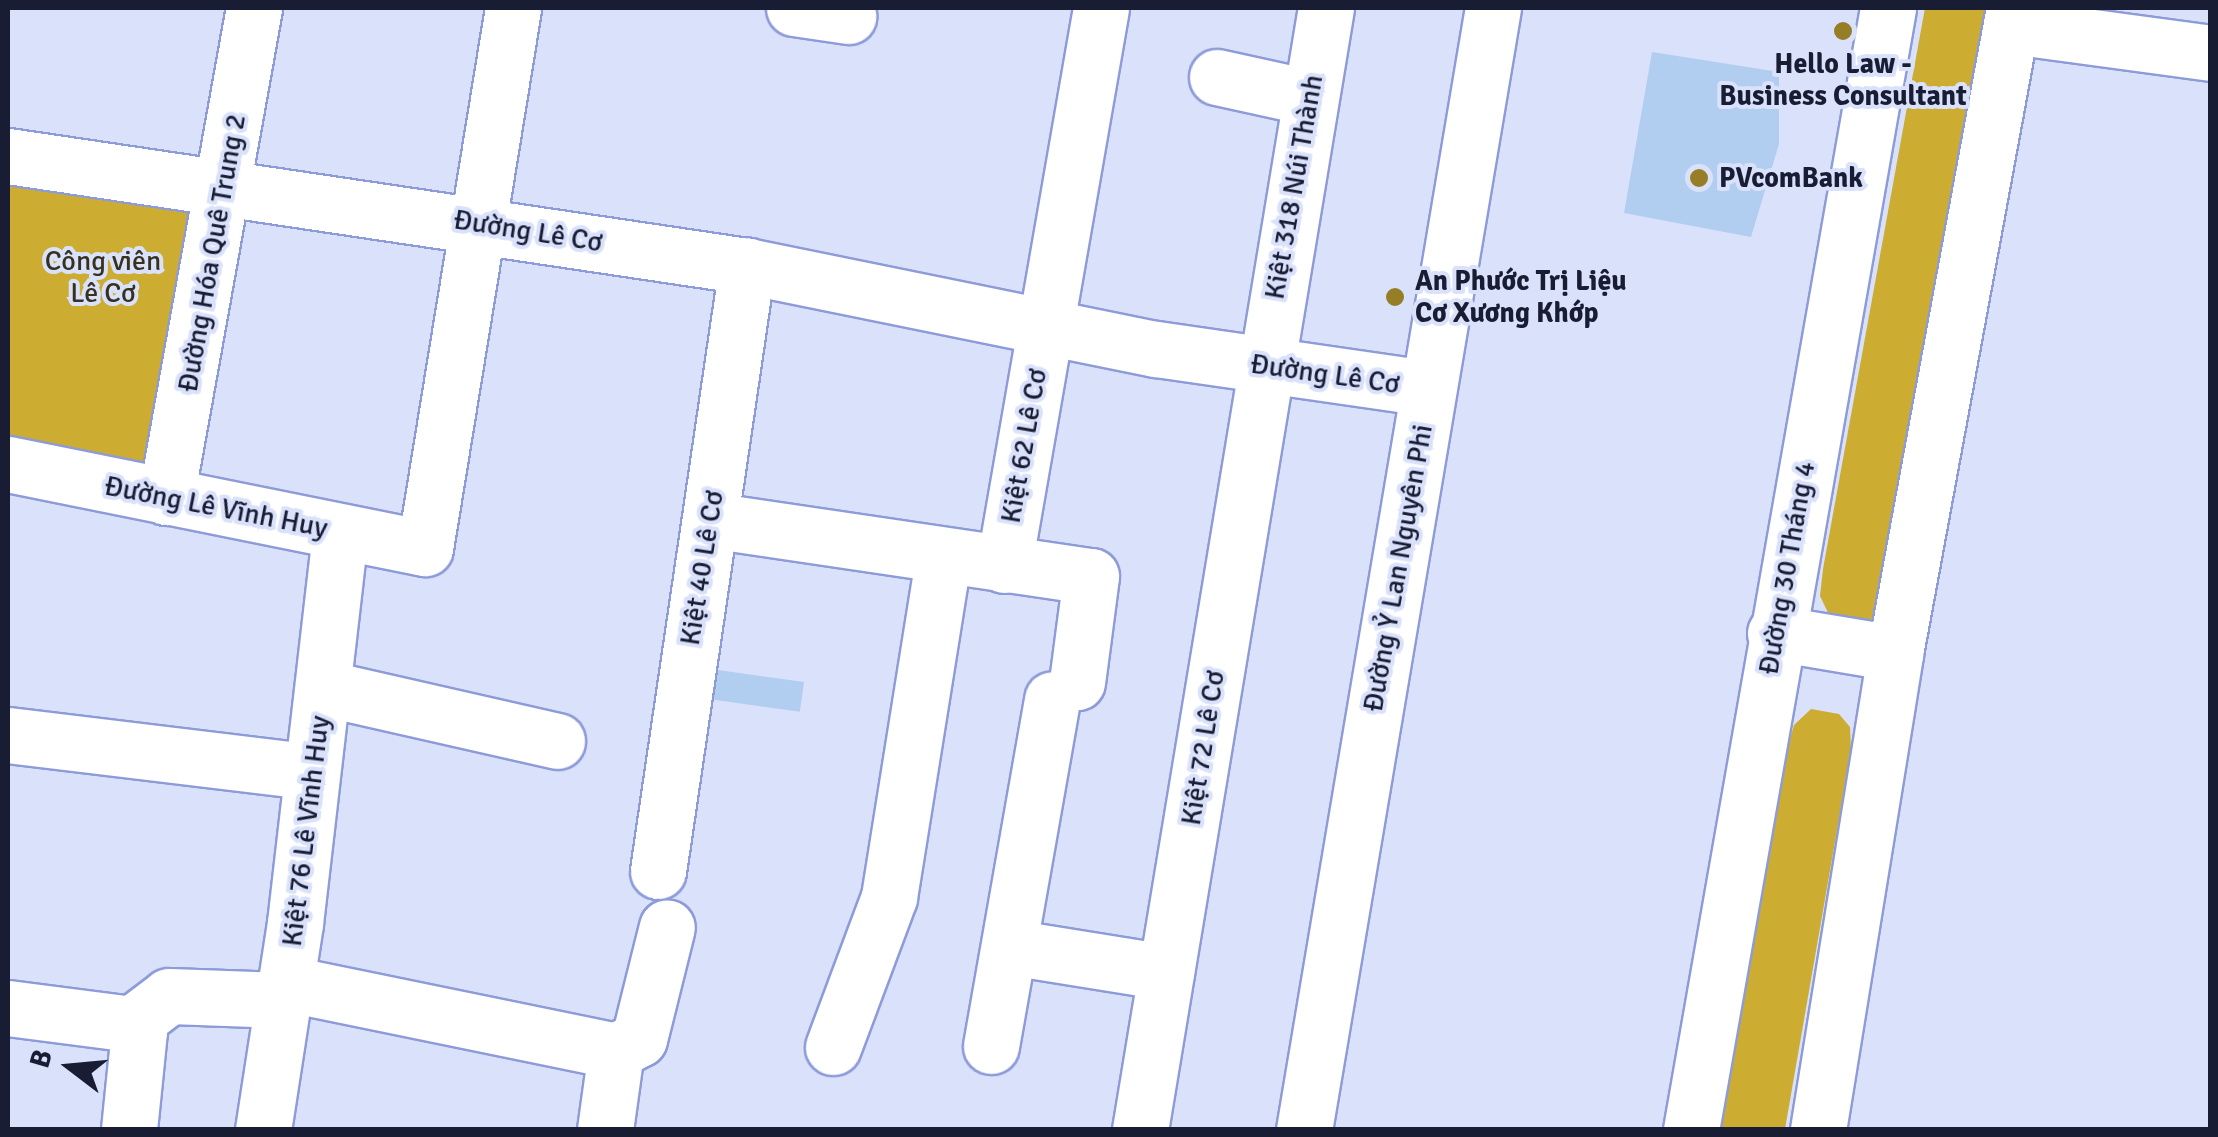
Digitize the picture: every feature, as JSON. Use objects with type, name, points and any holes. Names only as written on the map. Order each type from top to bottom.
[{"type":"street","name":"Đường Hóa Quê Trung 2","points":[[166,497],[226,189],[254,8]]},
{"type":"street","points":[[479,222],[513,8]]},
{"type":"street","points":[[794,8],[848,16]]},
{"type":"street","points":[[1045,328],[1100,8]]},
{"type":"street","name":"Kiệt 318 Núi Thành","points":[[1264,366],[1326,8]]},
{"type":"street","name":"Đường Ỷ Lan Nguyên Phi","points":[[1304,1130],[1493,8]]},
{"type":"street","name":"Đường 30 Tháng 4","points":[[1690,1130],[1888,8]]},
{"type":"street","points":[[1818,1130],[1895,652],[2012,17],[2210,54]]},
{"type":"street","points":[[1217,77],[1308,97]]},
{"type":"street","name":"Đường Lê Cơ","points":[[8,156],[479,222],[747,266],[1045,328],[1264,366],[1428,388]]},
{"type":"street","name":"Đường Lê Vĩnh Huy","points":[[8,464],[425,548],[479,222]]},
{"type":"street","name":"Kiệt 40 Lê Cơ","points":[[658,871],[747,266]]},
{"type":"street","name":"Kiệt 62 Lê Cơ","points":[[1004,565],[1045,328]]},
{"type":"street","name":"Kiệt 72 Lê Cơ","points":[[1140,1130],[1264,366]]},
{"type":"street","points":[[710,520],[1091,576],[991,1046]]},
{"type":"street","name":"Kiệt 76 Lê Vĩnh Huy","points":[[263,1130],[324,688],[340,532]]},
{"type":"street","points":[[833,1047],[889,897],[944,555]]},
{"type":"street","points":[[1775,632],[1895,652]]},
{"type":"street","points":[[324,688],[557,741]]},
{"type":"street","points":[[8,736],[312,772]]},
{"type":"street","points":[[8,1008],[132,1024],[169,996],[284,992],[616,1051],[639,1039],[667,927]]},
{"type":"street","points":[[1010,947],[1166,972]]},
{"type":"street","points":[[129,1130],[142,1042],[132,1024]]},
{"type":"street","points":[[605,1130],[616,1051]]},
{"type":"green space","points":[[1925,8],[1989,8],[1881,608],[1869,622],[1832,621],[1820,596],[1823,569]]},
{"type":"green space","name":"Công viên Lê Cơ","points":[[8,166],[215,198],[158,486],[8,456]]},
{"type":"green space","points":[[1811,709],[1839,714],[1850,727],[1851,750],[1785,1129],[1721,1129],[1787,749],[1794,725]]},
{"type":"building","name":"PVcomBank","points":[[1652,52],[1779,72],[1779,144],[1751,237],[1624,213]]},
{"type":"building","points":[[704,668],[804,682],[800,712],[700,698]]},
{"type":"place","name":"Hello Law - Business Consultant","points":[[1843,31]]},
{"type":"place","name":"PVcomBank","points":[[1699,178]]},
{"type":"place","name":"An Phước Trị Liệu Cơ Xương Khớp","points":[[1395,297]]}]
